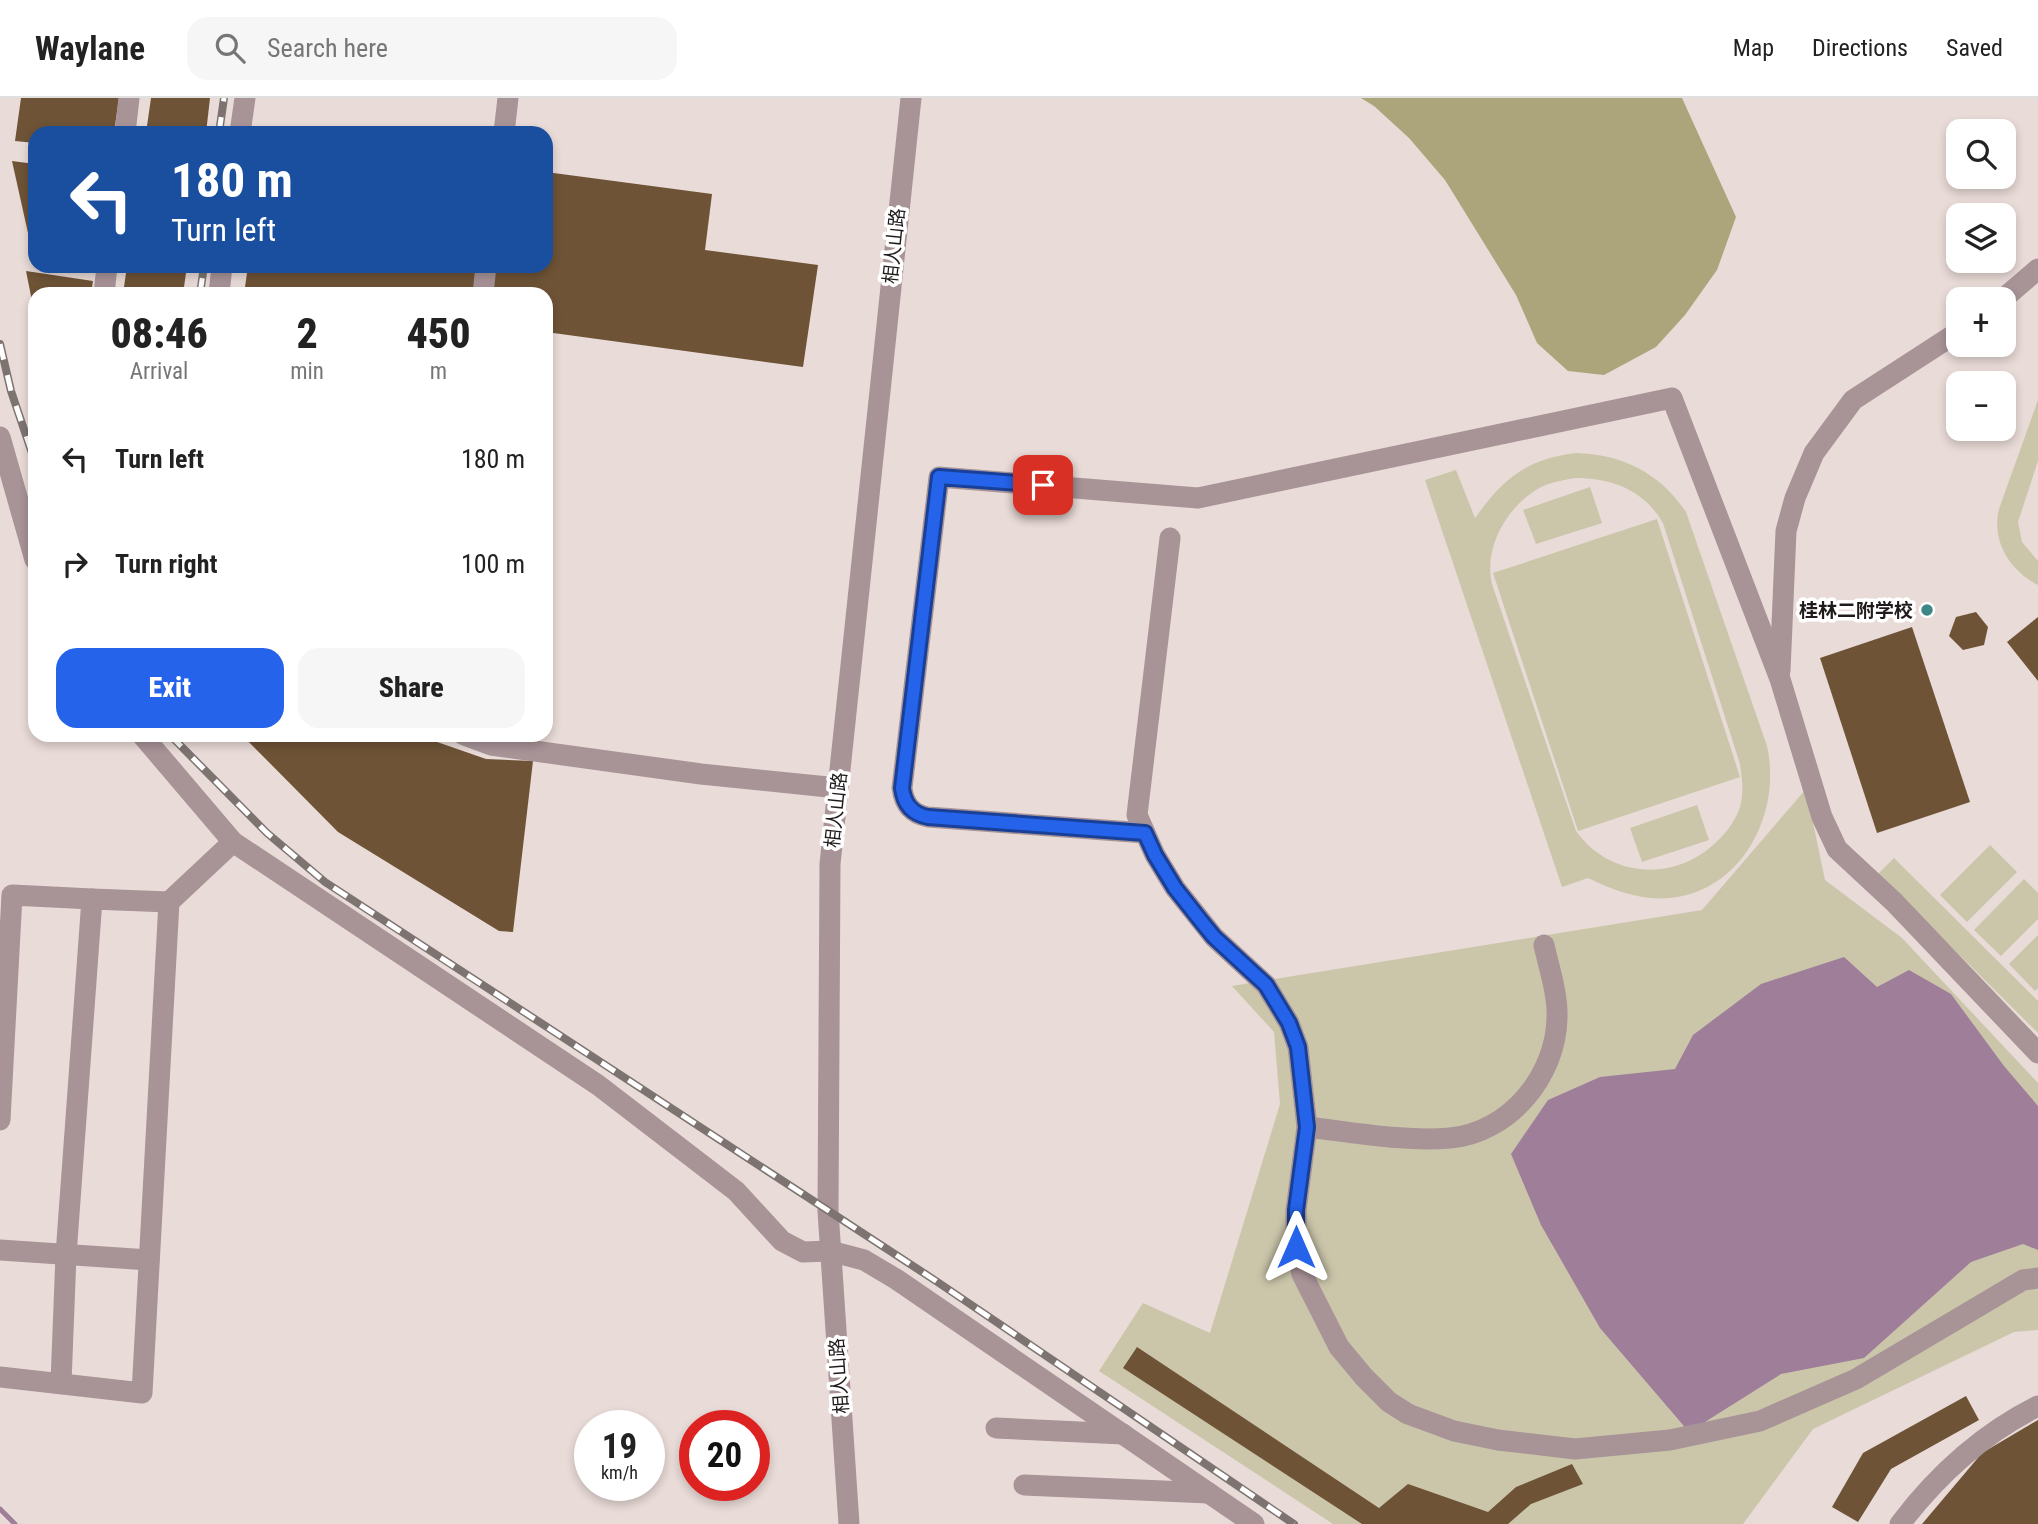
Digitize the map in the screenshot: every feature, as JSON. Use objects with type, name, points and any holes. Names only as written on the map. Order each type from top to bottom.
[{"type":"street","points":[[125,126],[129,98]]},
{"type":"street","points":[[241,126],[245,98]]},
{"type":"street","points":[[504,126],[508,98]]},
{"type":"street","name":"相人山路","points":[[849,1524],[828,1210],[830,864],[911,98]]},
{"type":"street","points":[[2016,288],[2038,269]]},
{"type":"street","points":[[1780,679],[1786,531],[1795,498],[1814,453],[1853,400],[1946,340]]},
{"type":"street","points":[[1145,833],[928,817],[916,814],[905,802],[902,788],[939,477],[1198,498],[1672,398],[1780,679],[1822,817],[1837,849],[1894,902],[2038,1052]]},
{"type":"street","points":[[0,437],[28,535]]},
{"type":"street","points":[[1170,538],[1137,815],[1155,855],[1175,888],[1214,937],[1266,985],[1289,1023],[1298,1047],[1307,1127],[1296,1210],[1296,1247],[1302,1273],[1339,1347],[1389,1402],[1408,1414],[1454,1431],[1498,1440],[1575,1449],[1670,1440],[1760,1421],[1856,1379],[2023,1280],[2038,1278]]},
{"type":"street","points":[[148,742],[233,842],[598,1084],[736,1191],[782,1241],[803,1252],[830,1251],[864,1260],[896,1279],[1254,1524]]},
{"type":"street","points":[[483,742],[701,774],[838,788]]},
{"type":"street","points":[[0,1377],[142,1393],[169,902],[233,842]]},
{"type":"street","points":[[0,1120],[12,895],[169,902]]},
{"type":"street","points":[[61,1382],[66,1255],[92,899]]},
{"type":"street","points":[[1307,1127],[1407,1138],[1450,1139],[1484,1130],[1508,1116],[1535,1085],[1546,1066],[1554,1042],[1558,1018],[1544,945]]},
{"type":"street","points":[[0,1250],[149,1260]]},
{"type":"street","points":[[1900,1524],[1953,1464],[2007,1422],[2038,1406]]},
{"type":"street","points":[[996,1428],[1123,1434]]},
{"type":"street","points":[[1024,1485],[1209,1493]]},
{"type":"shaded area","points":[[1361,98],[1682,98],[1736,217],[1717,270],[1685,315],[1656,347],[1604,375],[1568,371],[1537,343],[1516,295],[1445,180],[1409,138],[1374,106]]},
{"type":"shaded area","points":[[2038,400],[2038,461],[2018,522],[2022,542],[2038,561],[2038,585],[2019,572],[2005,554],[2000,543],[1997,521]]},
{"type":"shaded area","points":[[1593,454],[1624,462],[1652,476],[1676,498],[1686,512],[1767,746],[1770,771],[1768,797],[1752,844],[1737,864],[1718,881],[1696,892],[1670,898],[1648,898],[1617,890],[1588,878],[1562,887],[1425,480],[1456,470],[1475,518],[1496,492],[1517,473],[1558,456]],"holes":[[[1575,478],[1602,480],[1637,494],[1663,523],[1740,764],[1741,802],[1729,828],[1696,858],[1660,869],[1641,869],[1605,858],[1576,831],[1492,584],[1491,555],[1495,541],[1501,527],[1519,503],[1543,486]]]},
{"type":"shaded area","points":[[1590,487],[1602,523],[1536,544],[1523,510]]},
{"type":"shaded area","points":[[1657,519],[1740,777],[1578,831],[1493,573]]},
{"type":"shaded area","points":[[1806,789],[1825,880],[1902,938],[2038,1083],[2038,1330],[2014,1332],[1813,1429],[1743,1524],[1333,1524],[1099,1371],[1143,1303],[1210,1333],[1280,1104],[1274,1032],[1232,986],[1702,910]]},
{"type":"shaded area","points":[[1697,805],[1709,840],[1642,862],[1630,828]]},
{"type":"shaded area","points":[[1990,845],[2017,872],[1967,922],[1940,895]]},
{"type":"shaded area","points":[[1894,858],[2038,1001],[2038,1033],[1878,874]]},
{"type":"shaded area","points":[[2024,879],[2038,893],[2038,919],[2001,956],[1974,930]]},
{"type":"shaded area","points":[[2038,935],[2038,988],[2035,991],[2009,964]]},
{"type":"shaded area","points":[[1844,957],[1877,987],[1909,970],[1951,994],[2004,1066],[2038,1106],[2038,1250],[2023,1244],[1971,1262],[1864,1358],[1781,1374],[1689,1432],[1600,1328],[1541,1225],[1511,1154],[1548,1100],[1600,1077],[1675,1069],[1693,1035],[1761,984]]},
{"type":"building","points":[[21,98],[119,98],[115,126],[28,126],[28,142],[15,141]]},
{"type":"building","points":[[151,98],[210,98],[207,126],[147,126]]},
{"type":"building","points":[[12,161],[28,163],[28,233]]},
{"type":"building","points":[[553,173],[712,194],[705,250],[818,265],[803,367],[553,333],[553,287],[245,287],[247,273],[553,273]]},
{"type":"building","points":[[26,271],[93,281],[92,287],[29,287]]},
{"type":"building","points":[[126,273],[186,273],[184,287],[124,287]]},
{"type":"building","points":[[1976,612],[1988,627],[1984,645],[1963,650],[1949,636],[1956,617]]},
{"type":"building","points":[[2038,617],[2038,681],[2007,642]]},
{"type":"building","points":[[1912,627],[1970,802],[1877,833],[1820,658]]},
{"type":"building","points":[[249,742],[437,742],[486,759],[533,761],[513,932],[499,931],[338,832]]},
{"type":"building","points":[[1137,1347],[1379,1508],[1408,1484],[1488,1512],[1516,1487],[1572,1464],[1583,1484],[1531,1504],[1508,1524],[1362,1524],[1123,1368]]},
{"type":"building","points":[[1966,1396],[1979,1420],[1891,1469],[1858,1522],[1832,1507],[1863,1453]]},
{"type":"building","points":[[2038,1420],[2038,1524],[1922,1524],[1982,1453]]},
{"type":"waterway","points":[[0,1509],[15,1524]]},
{"type":"railway","points":[[220,126],[224,98]]},
{"type":"railway","points":[[201,287],[203,273]]},
{"type":"railway","points":[[0,344],[11,391],[28,441]]},
{"type":"railway","points":[[177,742],[267,833],[325,882],[936,1281],[1294,1524]]},
{"type":"place","name":"桂林二附学校","points":[[1927,610]]},
{"type":"route","points":[[1043,485],[939,477],[902,788],[905,802],[916,814],[928,817],[1145,833],[1175,888],[1201,921],[1214,937],[1266,985],[1289,1023],[1298,1047],[1307,1127],[1296,1210],[1296,1247]]}]
